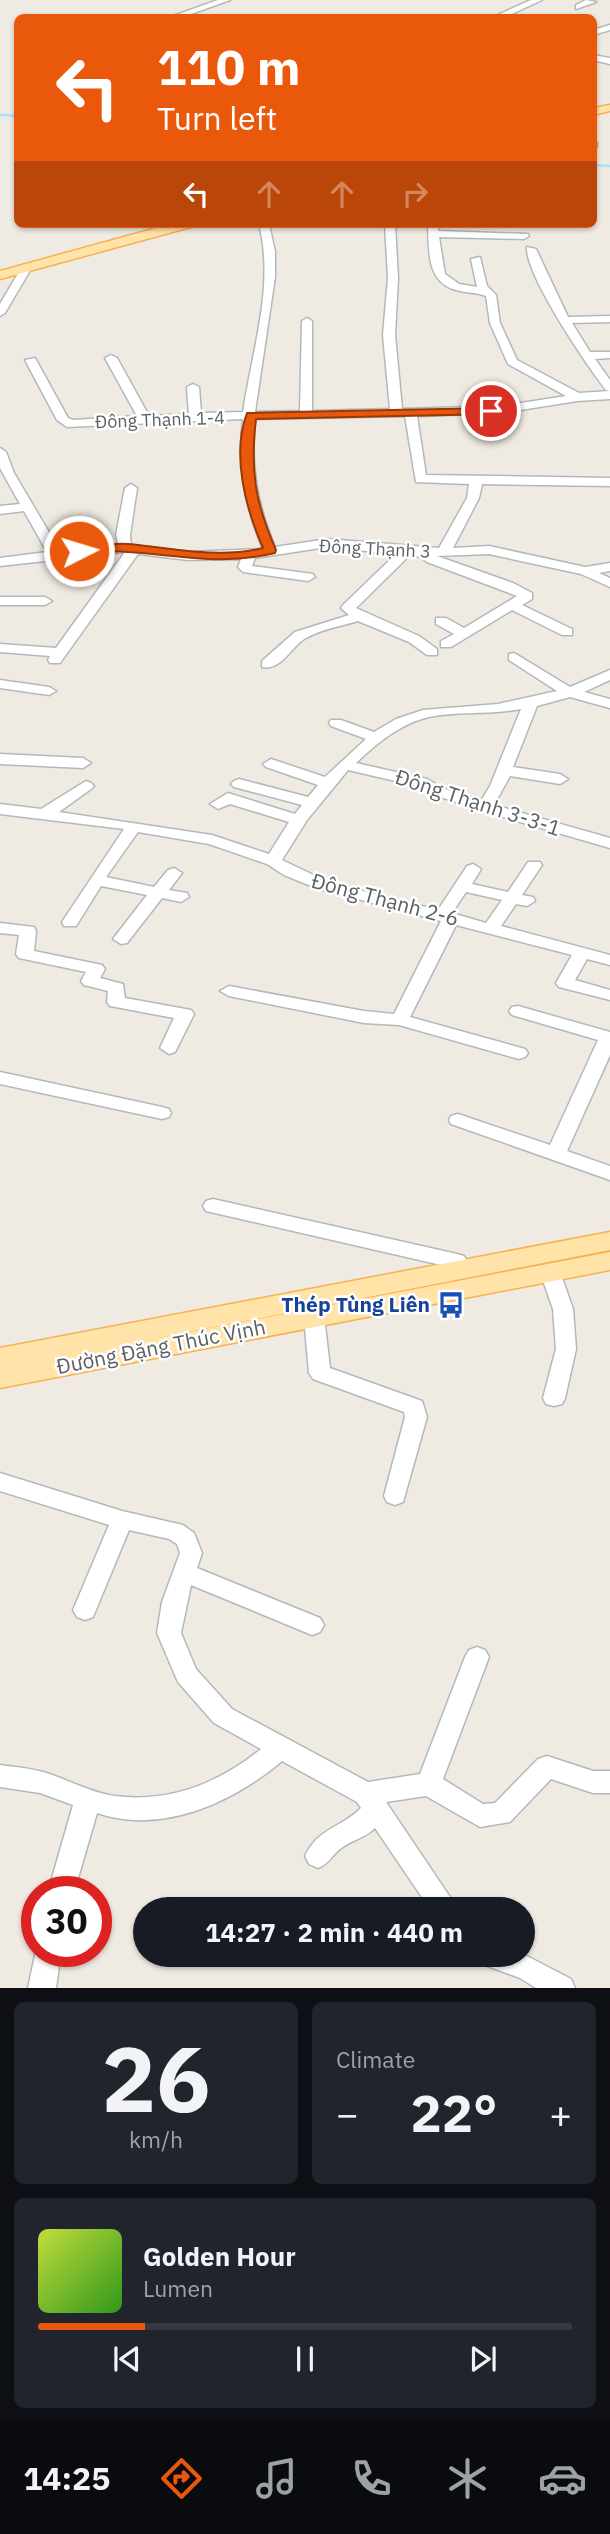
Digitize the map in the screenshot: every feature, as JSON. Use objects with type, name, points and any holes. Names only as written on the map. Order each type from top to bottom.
[{"type":"main road","points":[[0,275],[171,228]]},
{"type":"main road","name":"Đường Đặng Thúc Vịnh","points":[[0,1358],[610,1241]]},
{"type":"main road","name":"Đường Đặng Thúc Vịnh","points":[[0,1378],[610,1261]]},
{"type":"street","points":[[183,14],[226,0]]},
{"type":"street","points":[[505,14],[538,0]]},
{"type":"street","points":[[579,7],[592,2],[590,0]]},
{"type":"street","points":[[265,228],[269,239],[272,278],[262,330],[246,459],[256,517],[270,550]]},
{"type":"street","points":[[390,228],[393,278],[390,335],[396,412]]},
{"type":"street","points":[[487,291],[449,286],[443,280],[433,229],[524,236]]},
{"type":"street","points":[[531,249],[548,293],[563,320],[610,388]]},
{"type":"street","points":[[476,260],[482,287],[491,295],[495,323],[512,362],[577,397]]},
{"type":"street","points":[[0,313],[27,267]]},
{"type":"street","points":[[563,320],[610,319]]},
{"type":"street","points":[[306,414],[307,321]]},
{"type":"street","points":[[587,356],[610,355]]},
{"type":"street","points":[[111,358],[144,418]]},
{"type":"street","name":"Đông Thạnh 1-4","points":[[31,360],[63,420],[71,424],[195,416],[515,410],[577,397],[610,395]]},
{"type":"street","points":[[192,387],[195,416]]},
{"type":"street","points":[[411,413],[420,480],[610,482]]},
{"type":"street","points":[[0,452],[27,507],[55,554]]},
{"type":"street","points":[[444,552],[473,498],[476,482]]},
{"type":"street","points":[[0,648],[57,656],[130,548],[123,535],[131,488]]},
{"type":"street","points":[[0,510],[27,507]]},
{"type":"street","name":"Đông Thạnh 3","points":[[0,562],[130,548],[188,556],[249,555],[327,543],[425,553],[489,550],[585,571],[610,567]]},
{"type":"street","points":[[407,551],[348,608],[359,616],[414,639],[432,652]]},
{"type":"street","points":[[425,553],[432,559],[508,586],[527,596],[446,644]]},
{"type":"street","points":[[249,555],[245,567],[248,569],[308,577]]},
{"type":"street","points":[[585,571],[610,583]]},
{"type":"street","points":[[0,601],[45,601]]},
{"type":"street","points":[[512,605],[567,632]]},
{"type":"street","points":[[267,664],[300,635],[359,616]]},
{"type":"street","points":[[441,621],[463,633]]},
{"type":"street","points":[[514,657],[567,691],[610,704]]},
{"type":"street","points":[[273,861],[284,839],[299,820],[345,765],[374,737],[422,714],[530,704],[610,674]]},
{"type":"street","points":[[0,684],[49,691]]},
{"type":"street","points":[[485,807],[504,769],[530,704]]},
{"type":"street","points":[[336,723],[374,737]]},
{"type":"street","points":[[0,759],[83,763]]},
{"type":"street","points":[[271,764],[329,784]]},
{"type":"street","name":"Đông Thạnh 3-3-1","points":[[345,765],[422,782],[437,791],[485,807],[610,843]]},
{"type":"street","points":[[504,769],[560,779]]},
{"type":"street","points":[[239,784],[313,803]]},
{"type":"street","points":[[45,814],[86,786]]},
{"type":"street","points":[[218,804],[228,798],[299,820]]},
{"type":"street","name":"Đông Thạnh 2-6","points":[[0,809],[134,826],[212,840],[273,861],[290,872],[322,885],[610,960]]},
{"type":"street","points":[[70,922],[134,826]]},
{"type":"street","points":[[491,929],[519,900],[534,865]]},
{"type":"street","points":[[400,1020],[447,917],[473,869]]},
{"type":"street","points":[[121,939],[156,892],[174,873]]},
{"type":"street","points":[[96,880],[181,897]]},
{"type":"street","points":[[464,887],[519,900]]},
{"type":"street","points":[[0,928],[28,931],[25,954],[96,969],[90,981],[117,988],[116,1002],[185,1014],[169,1048]]},
{"type":"street","points":[[582,953],[565,983],[610,995]]},
{"type":"street","points":[[229,990],[364,1017],[400,1020],[519,1053]]},
{"type":"street","points":[[518,1011],[610,1037],[556,1154]]},
{"type":"street","points":[[0,1078],[162,1113]]},
{"type":"street","points":[[458,1120],[610,1173]]},
{"type":"street","points":[[213,1206],[457,1261],[462,1269]]},
{"type":"street","points":[[550,1272],[563,1309],[566,1349],[554,1398]]},
{"type":"street","points":[[314,1317],[320,1373],[414,1407],[415,1417],[396,1496]]},
{"type":"street","points":[[0,1482],[122,1520],[175,1531],[187,1539],[191,1553],[174,1602],[169,1633],[187,1675],[223,1716],[371,1801],[437,1897]]},
{"type":"street","points":[[85,1610],[122,1520]]},
{"type":"street","points":[[183,1572],[312,1625]]},
{"type":"street","points":[[429,1784],[477,1657]]},
{"type":"street","points":[[0,1776],[40,1782],[113,1807],[155,1809],[190,1802],[245,1777],[280,1748]]},
{"type":"street","points":[[318,1856],[330,1841],[357,1829],[371,1801],[429,1784],[480,1816],[501,1814],[547,1767],[593,1782],[610,1782]]},
{"type":"street","points":[[66,1876],[88,1798]]},
{"type":"street","points":[[42,1988],[45,1967]]},
{"type":"street","points":[[525,1967],[561,1988]]},
{"type":"waterway","points":[[0,115],[14,116]]},
{"type":"waterway","points":[[597,165],[610,166]]},
{"type":"place","name":"Thép Tùng Liên","points":[[451,1305]]},
{"type":"route","points":[[79,551],[125,548],[188,556],[223,556],[249,555],[270,550],[256,517],[246,459],[250,415],[491,411]]}]
